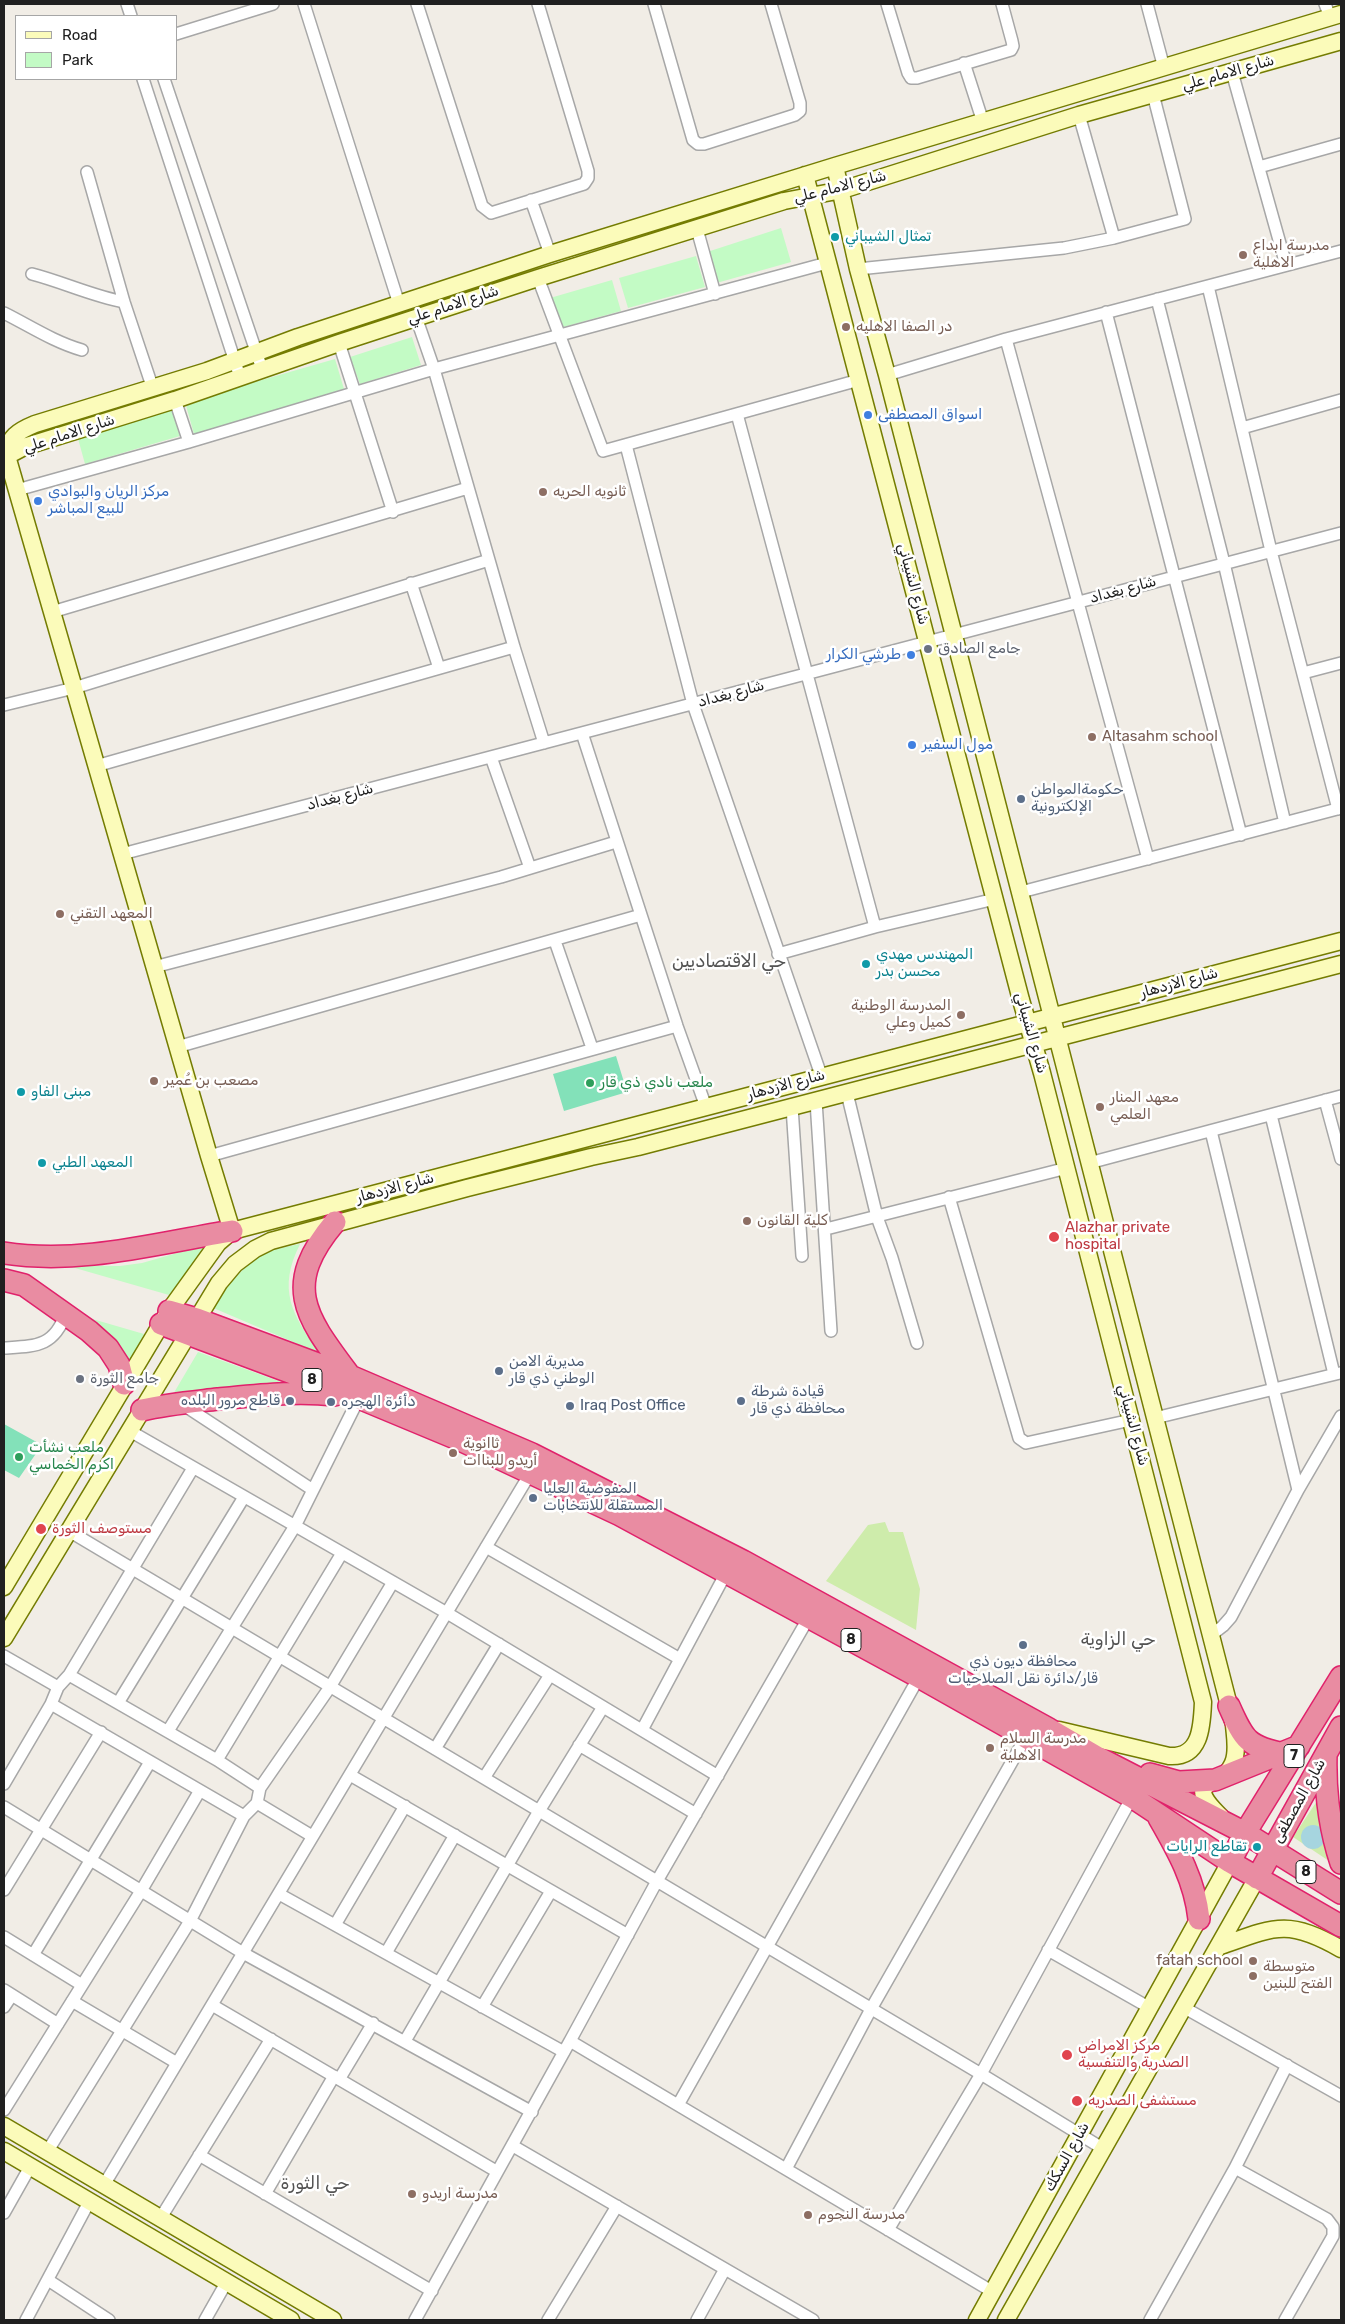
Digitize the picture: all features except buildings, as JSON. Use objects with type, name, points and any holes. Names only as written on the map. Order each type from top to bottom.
[{"type":"highway","points":[[335,1222],[318,1242],[309,1261],[304,1281],[306,1307],[316,1330],[350,1376]]},
{"type":"highway","points":[[4,1253],[54,1257],[91,1256],[232,1231]]},
{"type":"highway","points":[[14,1282],[66,1313],[108,1348],[119,1365],[124,1384]]},
{"type":"highway","name":"8","points":[[165,1318],[350,1376],[532,1454],[726,1564],[809,1617],[1132,1797],[1230,1862],[1341,1926]]},
{"type":"highway","name":"8","points":[[193,1326],[531,1472],[726,1564],[1049,1729],[1097,1757],[1237,1829],[1341,1893]]},
{"type":"highway","points":[[142,1410],[180,1403],[286,1393],[316,1393],[359,1398]]},
{"type":"highway","name":"شارع المصطفى","points":[[1237,1829],[1341,1678]]},
{"type":"highway","points":[[1229,1706],[1236,1723],[1250,1742],[1257,1748],[1292,1750]]},
{"type":"highway","name":"شارع المصطفى","points":[[1272,1850],[1341,1727]]},
{"type":"highway","points":[[1097,1757],[1180,1782],[1215,1780],[1292,1750]]},
{"type":"highway","points":[[1326,1752],[1327,1801],[1341,1863]]},
{"type":"highway","points":[[1157,1813],[1175,1845],[1196,1894],[1199,1919]]},
{"type":"highway","name":"7","points":[[1230,1862],[1237,1829]]},
{"type":"highway","name":"7","points":[[1257,1878],[1272,1850]]},
{"type":"main road","name":"شارع الامام علي","points":[[5,457],[9,444],[9,434],[35,424],[153,388],[550,254],[805,174],[1164,68],[1332,12]]},
{"type":"main road","name":"شارع الامام علي","points":[[5,457],[24,447],[175,400],[240,376],[416,317],[784,201],[842,190],[1079,115],[1341,41]]},
{"type":"main road","name":"شارع الشيباني","points":[[835,166],[842,190],[858,269],[1021,892],[1051,1017],[1229,1706],[1236,1738],[1233,1764],[1226,1773],[1215,1780]]},
{"type":"main road","name":"شارع الشيباني","points":[[805,174],[1033,1045],[1067,1168],[1203,1702],[1201,1726],[1196,1742],[1193,1748],[1181,1757],[1169,1756],[1049,1729]]},
{"type":"main road","points":[[5,457],[232,1231],[218,1243],[165,1318],[6,1580]]},
{"type":"main road","name":"شارع الازدهار","points":[[232,1231],[821,1075],[1341,941]]},
{"type":"main road","name":"شارع الازدهار","points":[[4,1638],[227,1273],[255,1249],[271,1241],[335,1222],[591,1157],[638,1148],[816,1100],[1057,1040],[1341,964]]},
{"type":"main road","points":[[586,1137],[591,1157]]},
{"type":"main road","points":[[1157,1519],[1180,1513]]},
{"type":"main road","points":[[1215,1780],[1206,1785],[1204,1795],[1208,1803],[1237,1829]]},
{"type":"main road","name":"شارع السكك","points":[[977,2320],[1230,1862]]},
{"type":"main road","name":"شارع السكك","points":[[1006,2320],[1257,1878]]},
{"type":"main road","points":[[1218,1947],[1266,1930],[1290,1928],[1315,1934],[1341,1949]]},
{"type":"main road","points":[[4,2126],[333,2320]]},
{"type":"main road","points":[[4,2152],[291,2320]]},
{"type":"street","points":[[178,33],[273,4]]},
{"type":"street","points":[[304,4],[399,304]]},
{"type":"street","points":[[417,4],[482,206],[486,212],[491,213],[584,184],[588,178],[588,171],[538,4]]},
{"type":"street","points":[[654,4],[693,140],[698,144],[704,144],[800,111],[800,103],[771,4]]},
{"type":"street","points":[[887,4],[911,78],[917,78],[1011,50],[1013,46],[1002,4]]},
{"type":"street","points":[[1147,4],[1164,68]]},
{"type":"street","points":[[964,63],[982,122]]},
{"type":"street","points":[[1232,72],[1286,265]]},
{"type":"street","points":[[143,80],[240,376]]},
{"type":"street","points":[[164,80],[262,369]]},
{"type":"street","points":[[858,269],[1054,249],[1114,238],[1185,219],[1153,94]]},
{"type":"street","points":[[1079,115],[1114,238]]},
{"type":"street","points":[[1259,168],[1341,144]]},
{"type":"street","points":[[87,172],[124,302],[153,388]]},
{"type":"street","points":[[531,200],[550,254]]},
{"type":"street","points":[[697,229],[715,294]]},
{"type":"street","points":[[887,375],[1006,339],[1341,251]]},
{"type":"street","points":[[16,490],[189,442],[434,369],[827,263]]},
{"type":"street","points":[[32,274],[64,282],[100,298],[124,302]]},
{"type":"street","points":[[538,278],[603,451],[859,380]]},
{"type":"street","points":[[1021,892],[1340,809],[1271,551],[1208,286]]},
{"type":"street","points":[[1157,299],[1224,563],[1285,823]]},
{"type":"street","points":[[1106,312],[1242,835]]},
{"type":"street","points":[[4,313],[60,344],[82,350]]},
{"type":"street","points":[[416,317],[434,369],[514,647],[544,743]]},
{"type":"street","points":[[1006,339],[1148,859]]},
{"type":"street","points":[[339,343],[393,512]]},
{"type":"street","points":[[175,400],[189,442]]},
{"type":"street","points":[[1242,428],[1341,400]]},
{"type":"street","points":[[737,414],[875,927]]},
{"type":"street","points":[[626,445],[693,704],[821,1075]]},
{"type":"street","points":[[52,612],[393,512],[468,488]]},
{"type":"street","name":"شارع بغداد","points":[[122,854],[693,704],[928,640],[1341,533]]},
{"type":"street","points":[[4,705],[74,688],[489,560]]},
{"type":"street","points":[[411,583],[439,668]]},
{"type":"street","points":[[96,766],[514,647]]},
{"type":"street","points":[[1303,673],[1341,663]]},
{"type":"street","points":[[582,733],[677,1026],[706,1107]]},
{"type":"street","points":[[491,757],[530,868]]},
{"type":"street","points":[[154,967],[501,877],[616,842]]},
{"type":"street","points":[[778,954],[875,927],[995,899]]},
{"type":"street","points":[[177,1047],[641,915]]},
{"type":"street","points":[[555,941],[592,1048]]},
{"type":"street","points":[[209,1156],[592,1048],[677,1026]]},
{"type":"street","points":[[848,1093],[877,1217],[892,1258],[917,1343]]},
{"type":"street","points":[[1089,1163],[1341,1096]]},
{"type":"street","points":[[816,1100],[826,1229],[831,1331]]},
{"type":"street","points":[[1325,1100],[1341,1159]]},
{"type":"street","points":[[792,1107],[802,1256]]},
{"type":"street","points":[[1156,1418],[1338,1373],[1271,1115]]},
{"type":"street","points":[[1211,1131],[1298,1490]]},
{"type":"street","points":[[826,1229],[1067,1168]]},
{"type":"street","points":[[949,1197],[1019,1438],[1026,1443],[1131,1420]]},
{"type":"street","points":[[4,1348],[24,1347],[49,1340],[59,1330],[66,1313]]},
{"type":"street","points":[[168,1731],[295,1526],[359,1398]]},
{"type":"street","points":[[180,1403],[313,1490]]},
{"type":"street","points":[[1210,1636],[1223,1626],[1230,1617],[1298,1490],[1341,1416]]},
{"type":"street","points":[[130,1431],[447,1613],[718,1776]]},
{"type":"street","points":[[4,1784],[51,1704],[58,1687],[69,1675],[193,1468]]},
{"type":"street","points":[[104,2185],[531,1472]]},
{"type":"street","points":[[118,1703],[244,1497]]},
{"type":"street","points":[[69,1531],[871,2008],[1102,2148]]},
{"type":"street","points":[[486,1547],[680,1659]]},
{"type":"street","points":[[217,1760],[342,1553]]},
{"type":"street","points":[[642,1730],[680,1659],[726,1564]]},
{"type":"street","points":[[47,2152],[190,1921],[244,1816],[257,1803],[260,1788],[330,1687],[393,1582]]},
{"type":"street","points":[[415,2320],[496,2171],[532,2112],[657,1882],[809,1617]]},
{"type":"street","points":[[435,1749],[499,1644]]},
{"type":"street","points":[[4,1656],[58,1687]]},
{"type":"street","points":[[69,1675],[168,1731],[260,1788]]},
{"type":"street","points":[[484,1778],[550,1675]]},
{"type":"street","points":[[678,2105],[919,1677]]},
{"type":"street","points":[[51,1704],[199,1792],[244,1816]]},
{"type":"street","points":[[405,2041],[539,1811],[603,1707]]},
{"type":"street","points":[[4,1890],[100,1732]]},
{"type":"street","points":[[786,2169],[871,2008],[1026,1737]]},
{"type":"street","points":[[580,1745],[696,1814]]},
{"type":"street","points":[[33,1955],[150,1762]]},
{"type":"street","points":[[350,1775],[628,1935]]},
{"type":"street","points":[[4,2110],[141,1891],[199,1792]]},
{"type":"street","points":[[888,2230],[981,2074],[1132,1797]]},
{"type":"street","points":[[257,1803],[312,1836]]},
{"type":"street","points":[[335,1925],[405,1806]]},
{"type":"street","points":[[4,1807],[243,1953],[532,2112]]},
{"type":"street","points":[[386,1954],[455,1835]]},
{"type":"street","points":[[482,2007],[551,1891]]},
{"type":"street","points":[[279,1894],[564,2052]]},
{"type":"street","points":[[4,1937],[82,1985]]},
{"type":"street","points":[[1048,1950],[1150,2008]]},
{"type":"street","points":[[4,2007],[8,1993],[58,2024]]},
{"type":"street","points":[[72,2001],[177,2063]]},
{"type":"street","points":[[212,2005],[496,2171]]},
{"type":"street","points":[[1183,2007],[1341,2096]]},
{"type":"street","points":[[265,2194],[337,2077],[373,2023]]},
{"type":"street","points":[[160,2218],[271,2039]]},
{"type":"street","points":[[570,2041],[993,2292]]},
{"type":"street","points":[[1150,2320],[1235,2168],[1287,2065]]},
{"type":"street","points":[[513,2146],[813,2320]]},
{"type":"street","points":[[199,2155],[432,2291]]},
{"type":"street","points":[[4,2213],[30,2167]]},
{"type":"street","points":[[1235,2168],[1328,2219],[1333,2227],[1333,2236],[1285,2320]]},
{"type":"street","points":[[26,2320],[89,2202]]},
{"type":"street","points":[[548,2320],[617,2206]]},
{"type":"street","points":[[697,2320],[725,2269]]},
{"type":"street","points":[[48,2280],[109,2320]]},
{"type":"street","points":[[205,2320],[226,2283]]},
{"type":"green space","points":[[781,228],[791,262],[713,284],[704,253]]},
{"type":"green space","points":[[696,256],[705,287],[628,308],[619,278]]},
{"type":"green space","points":[[612,280],[621,311],[560,328],[550,298]]},
{"type":"green space","points":[[412,337],[421,365],[360,384],[350,357]]},
{"type":"green space","points":[[335,359],[344,389],[194,434],[185,402]]},
{"type":"green space","points":[[171,408],[180,436],[85,464],[77,435]]},
{"type":"green space","name":"ملعب نادي ذي قار","points":[[616,1056],[627,1092],[564,1111],[553,1074]]},
{"type":"green space","points":[[209,1244],[169,1295],[68,1266],[120,1266],[142,1263]]},
{"type":"green space","points":[[300,1244],[289,1275],[291,1301],[301,1326],[319,1353],[211,1307],[223,1291],[252,1262],[270,1251]]},
{"type":"green space","points":[[82,1316],[144,1334],[130,1362],[120,1349]]},
{"type":"green space","points":[[198,1352],[295,1387],[172,1396]]},
{"type":"green space","name":"ملعب نشأت اكرم الخماسي","points":[[4,1424],[42,1445],[19,1478],[4,1470]]},
{"type":"green space","points":[[885,1522],[889,1532],[903,1532],[920,1589],[916,1630],[826,1581],[868,1525]]},
{"type":"green space","points":[[1321,1795],[1332,1863],[1293,1837]]},
{"type":"water","points":[[1313,1825],[1321,1829],[1325,1837],[1321,1845],[1313,1849],[1305,1845],[1301,1837],[1305,1829]]},
{"type":"place","name":"تمثال الشيباني","points":[[835,237]]},
{"type":"place","name":"مدرسة ابداع الاهلية","points":[[1243,255]]},
{"type":"place","name":"در الصفا الاهليه","points":[[846,327]]},
{"type":"place","name":"اسواق المصطفى","points":[[868,415]]},
{"type":"place","name":"ثانويه الحريه","points":[[543,492]]},
{"type":"place","name":"مركز الريان والبوادي للبيع المباشر","points":[[38,501]]},
{"type":"place","name":"جامع الصادق","points":[[928,649]]},
{"type":"place","name":"طرشي الكرار","points":[[911,655]]},
{"type":"place","name":"Altasahm school","points":[[1092,737]]},
{"type":"place","name":"مول السفير","points":[[912,745]]},
{"type":"place","name":"حكومةالمواطن الإلكترونية","points":[[1021,799]]},
{"type":"place","name":"المعهد التقني","points":[[60,914]]},
{"type":"place","name":"المهندس مهدي محسن بدر","points":[[866,964]]},
{"type":"place","name":"المدرسة الوطنية كميل وعلي","points":[[961,1015]]},
{"type":"place","name":"مصعب بن عُمير","points":[[154,1081]]},
{"type":"place","name":"ملعب نادي ذي قار","points":[[590,1083]]},
{"type":"place","name":"مبنى الفاو","points":[[21,1092]]},
{"type":"place","name":"معهد المنار العلمي","points":[[1100,1107]]},
{"type":"place","name":"المعهد الطبي","points":[[42,1163]]},
{"type":"place","name":"كلية القانون","points":[[747,1221]]},
{"type":"place","name":"Alazhar private hospital","points":[[1054,1237]]},
{"type":"place","name":"مديرية الامن الوطني ذي قار","points":[[499,1371]]},
{"type":"place","name":"جامع الثورة","points":[[80,1379]]},
{"type":"place","name":"قاطع مرور البلده","points":[[290,1401]]},
{"type":"place","name":"قيادة شرطة محافظة ذي قار","points":[[741,1401]]},
{"type":"place","name":"دأئرة الهجره","points":[[331,1402]]},
{"type":"place","name":"Iraq Post Office","points":[[570,1406]]},
{"type":"place","name":"ثاانوية أريدو للبناات","points":[[453,1453]]},
{"type":"place","name":"ملعب نشأت اكرم الخماسي","points":[[19,1457]]},
{"type":"place","name":"المفوضية العليا المستقلة للانتخابات","points":[[533,1498]]},
{"type":"place","name":"مستوصف الثورة","points":[[41,1529]]},
{"type":"place","name":"محافظة ديون ذي قار/دائرة نقل الصلاحيات","points":[[1023,1645]]},
{"type":"place","name":"مدرسة السلام الاهلية","points":[[990,1748]]},
{"type":"place","name":"تقاطع الرايات","points":[[1257,1847]]},
{"type":"place","name":"fatah school","points":[[1253,1961]]},
{"type":"place","name":"متوسطة الفتح للبنين","points":[[1253,1976]]},
{"type":"place","name":"مركز الامراض الصدرية والتنفسية","points":[[1067,2055]]},
{"type":"place","name":"مستشفى الصدريه","points":[[1077,2101]]},
{"type":"place","name":"مدرسة اريدو","points":[[412,2194]]},
{"type":"place","name":"مدرسة النجوم","points":[[808,2215]]},
{"type":"district","name":"حي الاقتصاديين","points":[[729,962]]},
{"type":"district","name":"حي الزاوية","points":[[1118,1640]]},
{"type":"district","name":"حي الثورة","points":[[315,2184]]}]
